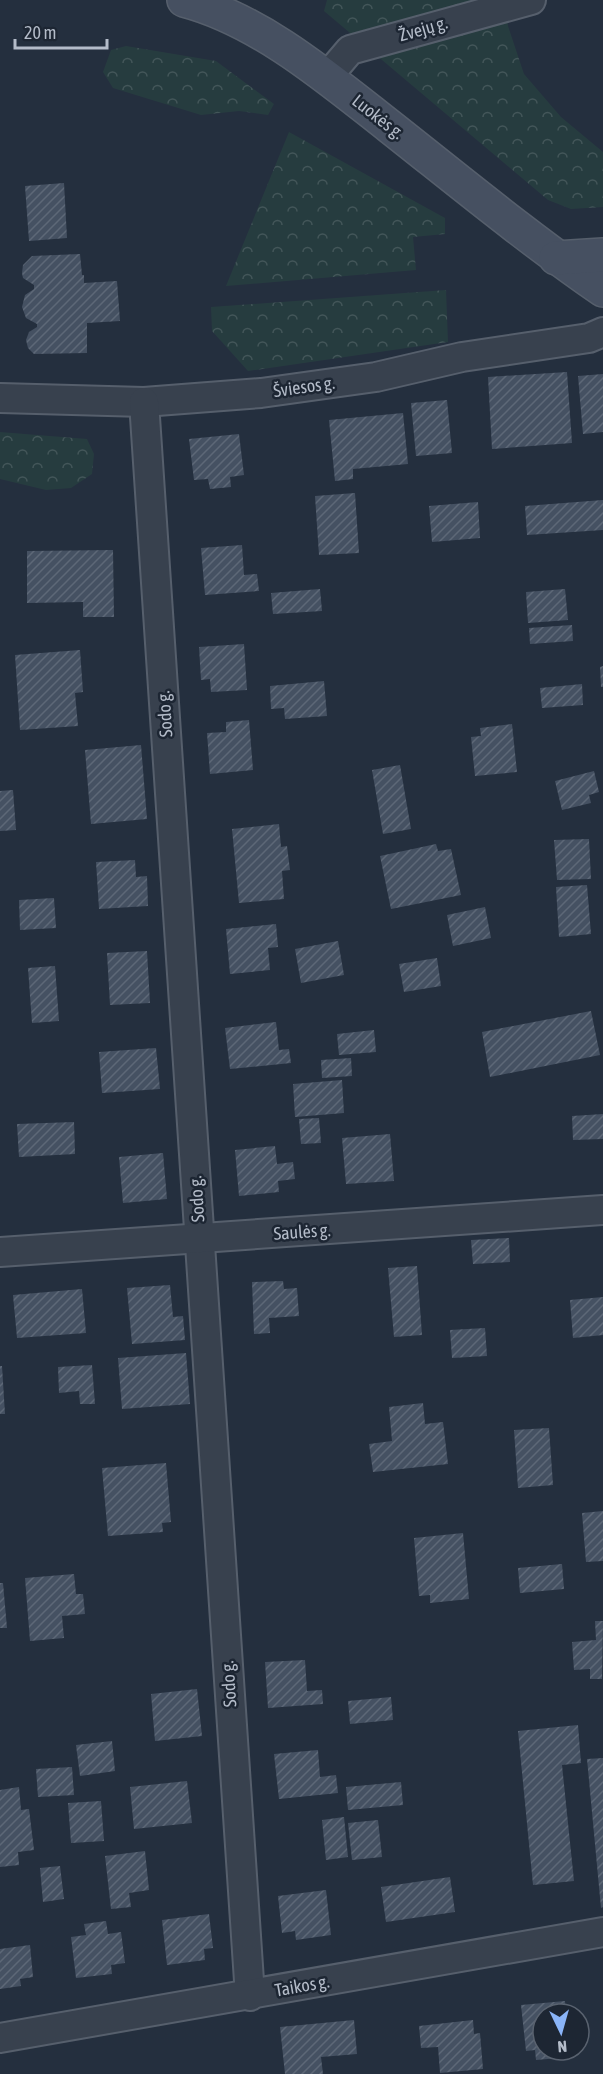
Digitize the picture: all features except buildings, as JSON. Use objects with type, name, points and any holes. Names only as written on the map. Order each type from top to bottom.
[{"type":"main road","name":"Luokės g.","points":[[184,0],[225,14],[266,37],[327,77],[556,258],[603,290]]},
{"type":"main road","points":[[556,258],[603,255]]},
{"type":"street","name":"Žvejų g.","points":[[327,77],[350,50],[531,0]]},
{"type":"street","name":"Šviesos g.","points":[[0,398],[144,402],[261,393],[376,377],[462,357],[589,338],[603,332]]},
{"type":"street","name":"Sodo g.","points":[[144,402],[250,1996]]},
{"type":"street","name":"Saulės g.","points":[[0,1252],[199,1240],[603,1210]]},
{"type":"street","name":"Taikos g.","points":[[0,2038],[250,1996],[603,1932]]},
{"type":"green space","points":[[327,0],[504,0],[508,26],[524,74],[561,117],[603,152],[603,207],[571,209],[548,200],[324,11]]},
{"type":"green space","points":[[126,46],[216,61],[274,104],[268,115],[239,111],[201,115],[113,88],[103,72],[111,50]]},
{"type":"green space","points":[[289,132],[445,218],[445,234],[413,237],[416,270],[226,286]]},
{"type":"green space","points":[[446,290],[448,342],[248,371],[212,331],[211,307]]},
{"type":"green space","points":[[0,432],[87,439],[94,454],[92,474],[71,488],[46,490],[0,479]]}]
